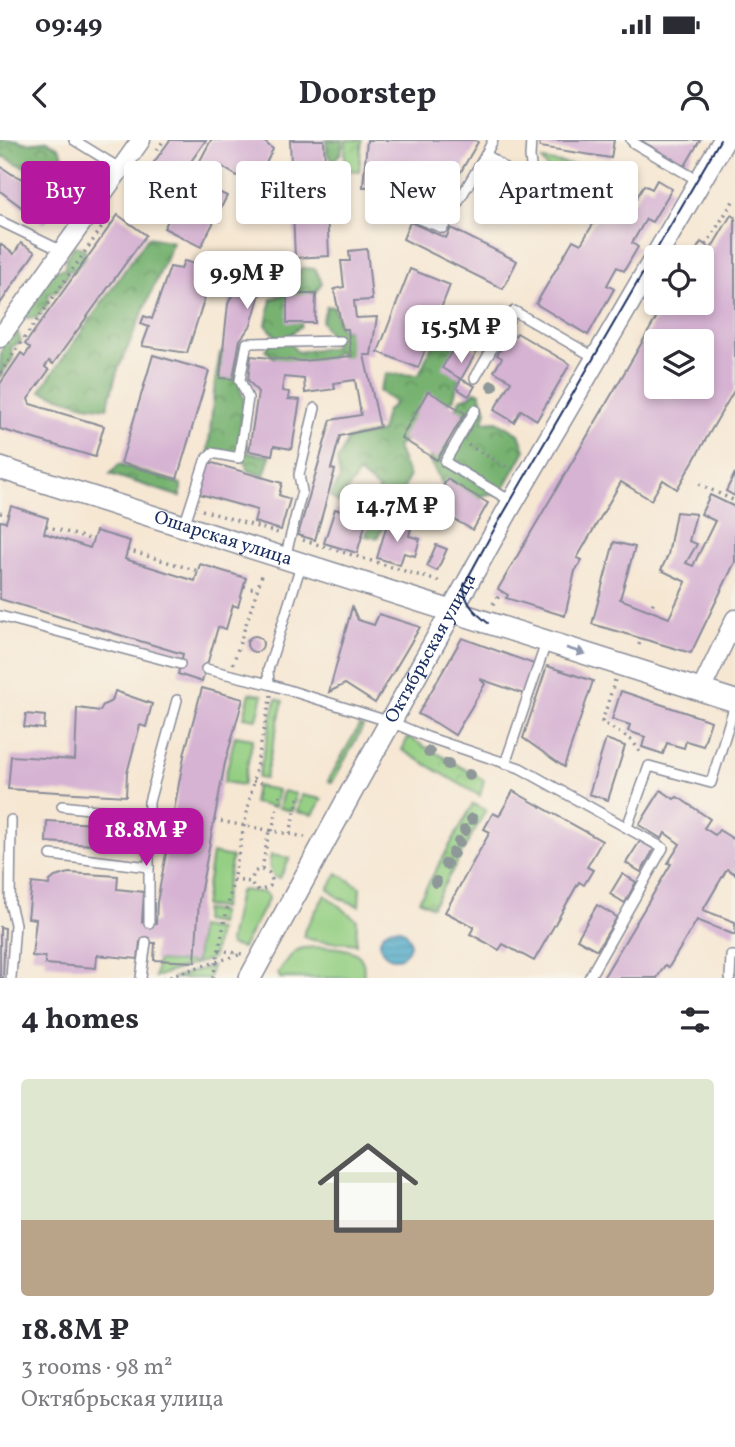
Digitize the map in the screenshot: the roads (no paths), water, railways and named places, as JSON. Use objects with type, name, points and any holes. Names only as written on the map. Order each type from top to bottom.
[{"type":"street","points":[[4,326],[62,251],[141,140]]},
{"type":"street","name":"Октябрьская улица","points":[[250,978],[513,502],[724,140]]},
{"type":"street","name":"Ошарская улица","points":[[0,468],[187,516],[285,558],[735,703]]},
{"type":"street","points":[[701,690],[735,620]]},
{"type":"lane","points":[[74,140],[121,169]]},
{"type":"lane","points":[[460,199],[492,140]]},
{"type":"lane","points":[[531,140],[531,161]]},
{"type":"lane","points":[[631,140],[699,181]]},
{"type":"lane","points":[[486,154],[495,161]]},
{"type":"lane","points":[[0,221],[62,251]]},
{"type":"lane","points":[[475,378],[514,311],[596,358]]},
{"type":"lane","points":[[187,516],[205,461],[212,453],[239,458],[248,398],[240,380],[247,343],[341,341]]},
{"type":"lane","points":[[270,689],[268,670],[285,558],[302,491],[299,475],[315,408]]},
{"type":"lane","points":[[475,410],[445,462],[513,502]]},
{"type":"lane","points":[[0,616],[180,664]]},
{"type":"lane","points":[[505,764],[547,641]]},
{"type":"lane","points":[[206,669],[391,722],[520,768],[663,848],[589,978]]},
{"type":"lane","points":[[149,923],[149,802],[177,700]]},
{"type":"lane","points":[[627,827],[649,766],[711,783],[735,703]]},
{"type":"lane","points":[[62,806],[149,816]]},
{"type":"lane","points":[[10,978],[15,924],[10,904],[11,820]]},
{"type":"lane","points":[[51,855],[149,867]]},
{"type":"lane","points":[[141,978],[146,942]]},
{"type":"lane","points":[[730,978],[730,956],[735,956]]},
{"type":"water","points":[[395,928],[406,932],[410,943],[406,954],[395,958],[384,954],[380,943],[384,932]]},
{"type":"tram line","points":[[488,623],[471,606],[464,585],[720,140]]}]
